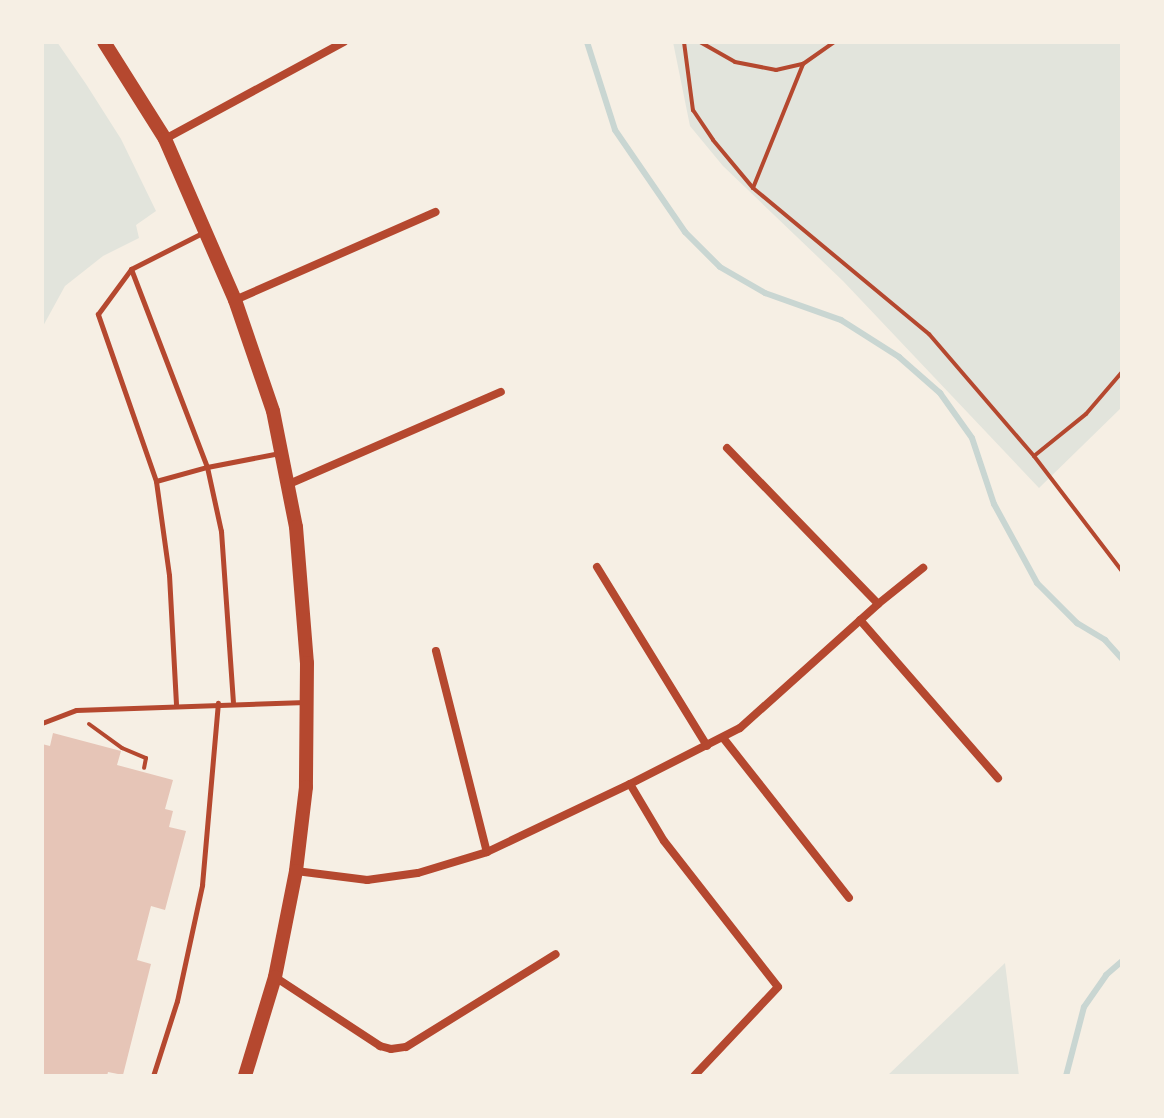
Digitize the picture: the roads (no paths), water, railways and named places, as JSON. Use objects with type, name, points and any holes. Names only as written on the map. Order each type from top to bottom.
[{"type":"street","points":[[104,42],[165,139],[207,231],[264,382],[289,484],[299,561],[308,702],[306,787],[296,871],[275,977],[245,1076]]},
{"type":"street","points":[[165,139],[344,42]]},
{"type":"street","points":[[235,300],[435,212]]},
{"type":"street","points":[[289,484],[501,392]]},
{"type":"street","points":[[727,448],[878,604]]},
{"type":"street","points":[[597,567],[707,746]]},
{"type":"street","points":[[296,871],[341,879],[381,879],[418,873],[487,852],[724,739],[923,568]]},
{"type":"street","points":[[860,620],[998,778]]},
{"type":"street","points":[[436,651],[487,852]]},
{"type":"street","points":[[724,739],[849,898]]},
{"type":"street","points":[[630,784],[664,841],[778,987],[694,1076]]},
{"type":"street","points":[[275,977],[380,1046],[391,1049],[406,1047],[556,954]]},
{"type":"lane","points":[[176,704],[169,575],[156,481],[98,314],[131,269],[207,231]]},
{"type":"lane","points":[[131,269],[207,467],[221,531],[233,702]]},
{"type":"lane","points":[[156,481],[283,452]]},
{"type":"lane","points":[[42,723],[66,713],[176,704],[308,702]]},
{"type":"lane","points":[[153,1076],[177,1001],[202,885],[218,703]]},
{"type":"waterway","points":[[587,42],[615,130],[685,232],[720,267],[765,293],[841,320],[899,357],[940,393],[972,438],[994,504],[1037,583],[1077,623],[1105,640],[1122,659]]},
{"type":"waterway","points":[[1066,1076],[1084,1007],[1106,975],[1122,961]]}]
